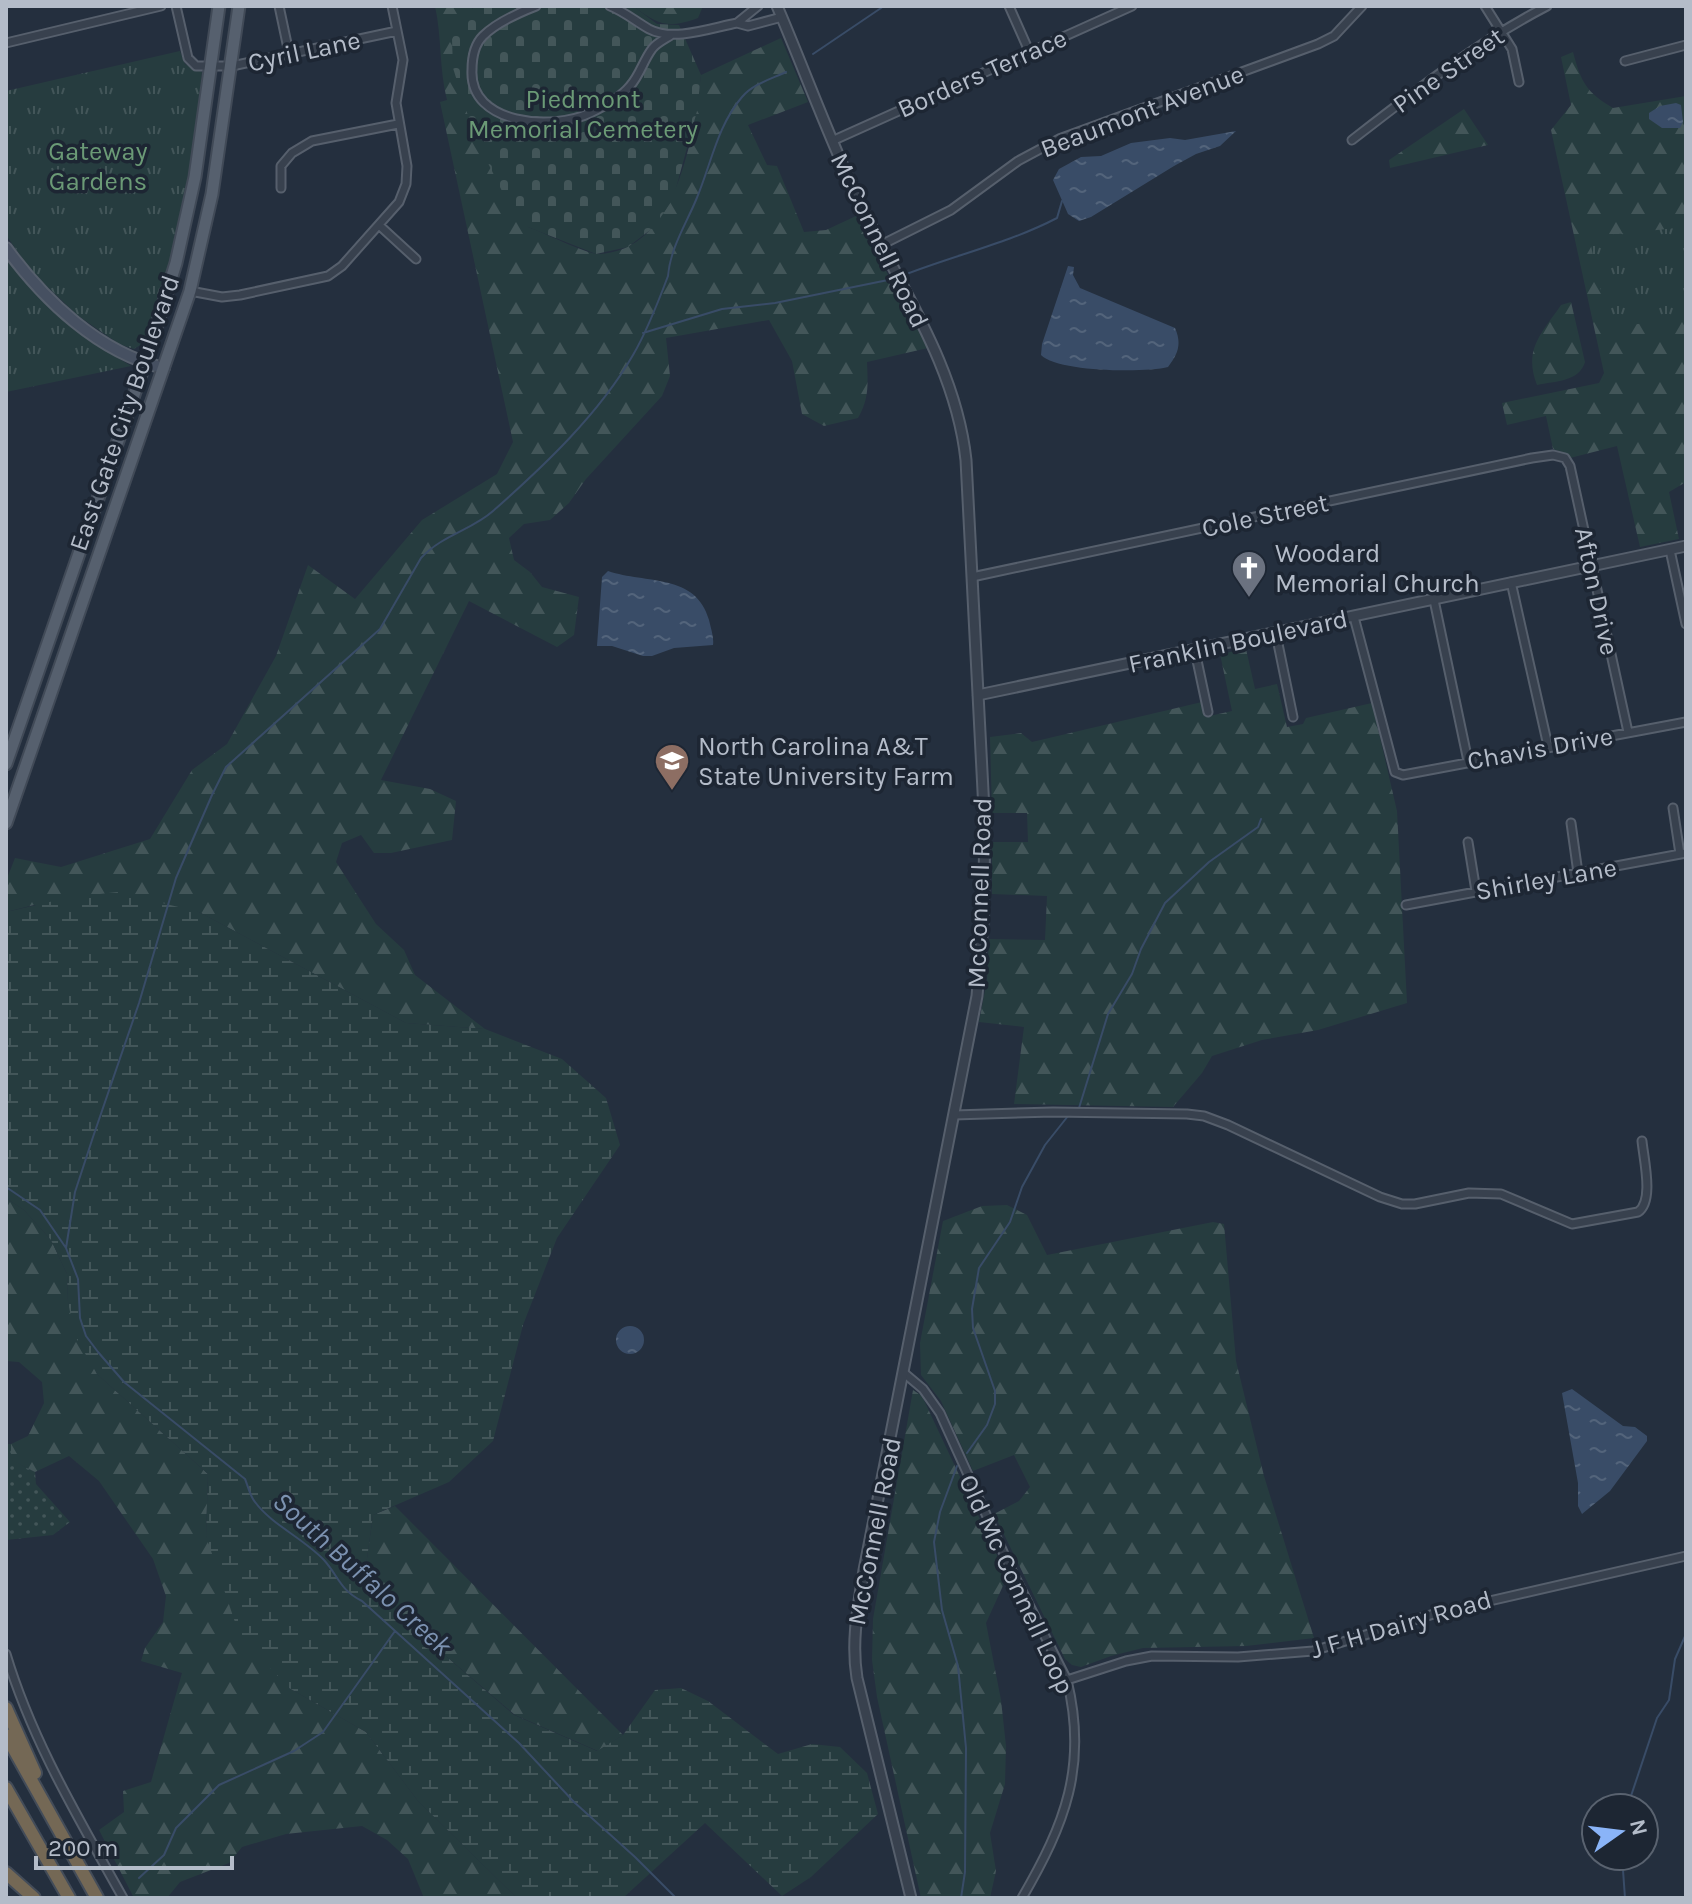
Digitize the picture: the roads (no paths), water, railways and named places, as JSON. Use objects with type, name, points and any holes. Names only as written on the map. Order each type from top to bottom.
[{"type":"highway","points":[[6,1708],[45,1803]]},
{"type":"highway","points":[[6,1735],[97,1898]]},
{"type":"highway","points":[[6,1788],[69,1898]]},
{"type":"highway","points":[[6,1873],[34,1898]]},
{"type":"main road","name":"East Gate City Boulevard","points":[[6,764],[145,363],[176,263],[198,154],[219,6]]},
{"type":"main road","name":"East Gate City Boulevard","points":[[6,823],[192,285],[212,194],[239,6]]},
{"type":"main road","points":[[192,285],[192,262],[204,207],[208,169],[203,155],[198,154]]},
{"type":"main road","points":[[6,248],[28,276],[73,320],[101,340],[145,363],[164,368]]},
{"type":"street","points":[[6,43],[161,6]]},
{"type":"street","points":[[176,6],[188,58],[193,65],[210,67]]},
{"type":"street","points":[[279,6],[289,53]]},
{"type":"street","points":[[192,285],[222,297],[328,276],[342,266],[399,202],[406,184],[407,166],[396,103],[403,60],[392,6]]},
{"type":"street","points":[[536,6],[515,14],[482,37],[472,55],[472,78],[484,104],[508,117],[537,123],[562,122],[587,115],[612,102],[630,88],[652,47],[671,35],[737,23],[748,26],[782,17]]},
{"type":"street","points":[[610,6],[651,30],[671,35]]},
{"type":"street","points":[[737,23],[758,6]]},
{"type":"street","name":"McConnell Road","points":[[777,6],[832,141],[935,351],[958,409],[966,460],[985,830],[983,923],[977,996],[864,1570],[853,1647],[857,1678],[911,1898]]},
{"type":"street","points":[[1009,6],[1029,51]]},
{"type":"street","name":"Borders Terrace","points":[[832,141],[1132,6]]},
{"type":"street","name":"Beaumont Avenue","points":[[881,245],[951,210],[1018,161],[1059,139],[1318,44],[1334,36],[1362,6]]},
{"type":"street","points":[[1485,6],[1512,49],[1519,82]]},
{"type":"street","name":"Pine Street","points":[[1352,140],[1447,65],[1547,6]]},
{"type":"street","name":"Cyril Lane","points":[[210,67],[232,66],[397,31]]},
{"type":"street","points":[[1625,61],[1686,45]]},
{"type":"street","points":[[281,188],[281,166],[292,153],[312,141],[398,124]]},
{"type":"street","points":[[380,226],[416,259]]},
{"type":"street","name":"Cole Street","points":[[972,577],[1532,458],[1559,456]]},
{"type":"street","name":"Afton Drive","points":[[1559,456],[1565,458],[1570,466],[1628,732]]},
{"type":"street","name":"Franklin Boulevard","points":[[978,695],[1686,546]]},
{"type":"street","points":[[1670,550],[1686,624]]},
{"type":"street","points":[[1511,582],[1548,746]]},
{"type":"street","points":[[1434,600],[1468,761]]},
{"type":"street","name":"Chavis Drive","points":[[1354,617],[1395,772],[1403,775],[1686,722]]},
{"type":"street","points":[[1276,634],[1293,717]]},
{"type":"street","points":[[1195,651],[1208,712]]},
{"type":"street","points":[[1673,808],[1683,854]]},
{"type":"street","points":[[1571,823],[1578,873]]},
{"type":"street","points":[[1468,842],[1476,891]]},
{"type":"street","name":"Shirley Lane","points":[[1406,905],[1683,854]]},
{"type":"street","points":[[954,1115],[1053,1112],[1204,1116],[1380,1197],[1402,1204],[1483,1192],[1501,1194],[1572,1224],[1644,1209],[1648,1194],[1642,1141]]},
{"type":"street","name":"Old Mc Connell Loop","points":[[904,1373],[923,1389],[940,1413],[1009,1565],[1067,1680],[1076,1727],[1072,1785],[1052,1845],[1022,1898]]},
{"type":"street","name":"J F H Dairy Road","points":[[1067,1680],[1152,1656],[1253,1656],[1313,1651],[1437,1613],[1686,1556]]},
{"type":"street","points":[[6,1654],[46,1759],[123,1898]]},
{"type":"water","points":[[1681,105],[1683,122],[1680,128],[1662,128],[1649,119],[1649,113],[1660,106]]},
{"type":"water","points":[[1236,131],[1220,146],[1196,154],[1091,217],[1079,221],[1068,214],[1053,180],[1059,169],[1081,157],[1101,156],[1131,143],[1170,138],[1185,140]]},
{"type":"water","points":[[1068,266],[1074,267],[1073,275],[1080,288],[1175,328],[1178,349],[1168,367],[1122,370],[1082,368],[1050,361],[1041,355]]},
{"type":"water","points":[[608,571],[668,583],[693,594],[709,620],[713,645],[674,648],[652,656],[612,646],[597,646],[602,577]]},
{"type":"water","points":[[630,1326],[640,1330],[644,1340],[640,1350],[630,1354],[620,1350],[616,1340],[620,1330]]},
{"type":"water","points":[[1572,1389],[1623,1426],[1635,1427],[1647,1436],[1647,1441],[1610,1491],[1582,1514],[1578,1506],[1578,1483],[1562,1393]]},
{"type":"waterway","points":[[813,54],[884,6]]},
{"type":"waterway","points":[[66,1248],[75,1192],[139,1003],[176,878],[226,767],[380,629],[421,558],[429,550],[493,511],[551,457],[604,398],[633,355],[647,327],[668,276],[675,246],[726,120],[746,92],[786,72]]},
{"type":"waterway","points":[[904,275],[1039,227],[1057,218],[1062,201]]},
{"type":"waterway","points":[[643,333],[722,309],[775,303],[888,280]]},
{"type":"waterway","points":[[1079,1108],[1108,1014],[1132,974],[1165,903],[1209,862],[1258,827],[1261,819]]},
{"type":"waterway","points":[[967,1453],[987,1425],[995,1404],[995,1391],[973,1328],[972,1309],[979,1268],[1010,1222],[1022,1187],[1045,1145],[1068,1116]]},
{"type":"waterway","name":"South Buffalo Creek","points":[[6,1187],[40,1210],[66,1248],[78,1279],[80,1318],[86,1336],[124,1382],[245,1479],[252,1497],[262,1510],[316,1552],[349,1592],[519,1743],[574,1802],[676,1898]]},
{"type":"waterway","points":[[957,1466],[940,1512],[934,1542],[942,1610],[958,1666],[966,1748],[965,1872],[961,1898]]},
{"type":"waterway","points":[[139,1878],[164,1855],[176,1828],[219,1785],[294,1751],[323,1732],[395,1631]]},
{"type":"waterway","points":[[1632,1792],[1657,1718],[1669,1700],[1675,1659],[1686,1634]]},
{"type":"waterway","points":[[1623,1872],[1625,1898]]},
{"type":"place","name":"Woodard Memorial Church","points":[[1249,599]]},
{"type":"place","name":"North Carolina A&T State University Farm","points":[[672,792]]},
{"type":"park label","name":"Piedmont Memorial Cemetery","points":[[583,114]]},
{"type":"park label","name":"Gateway Gardens","points":[[98,166]]}]
